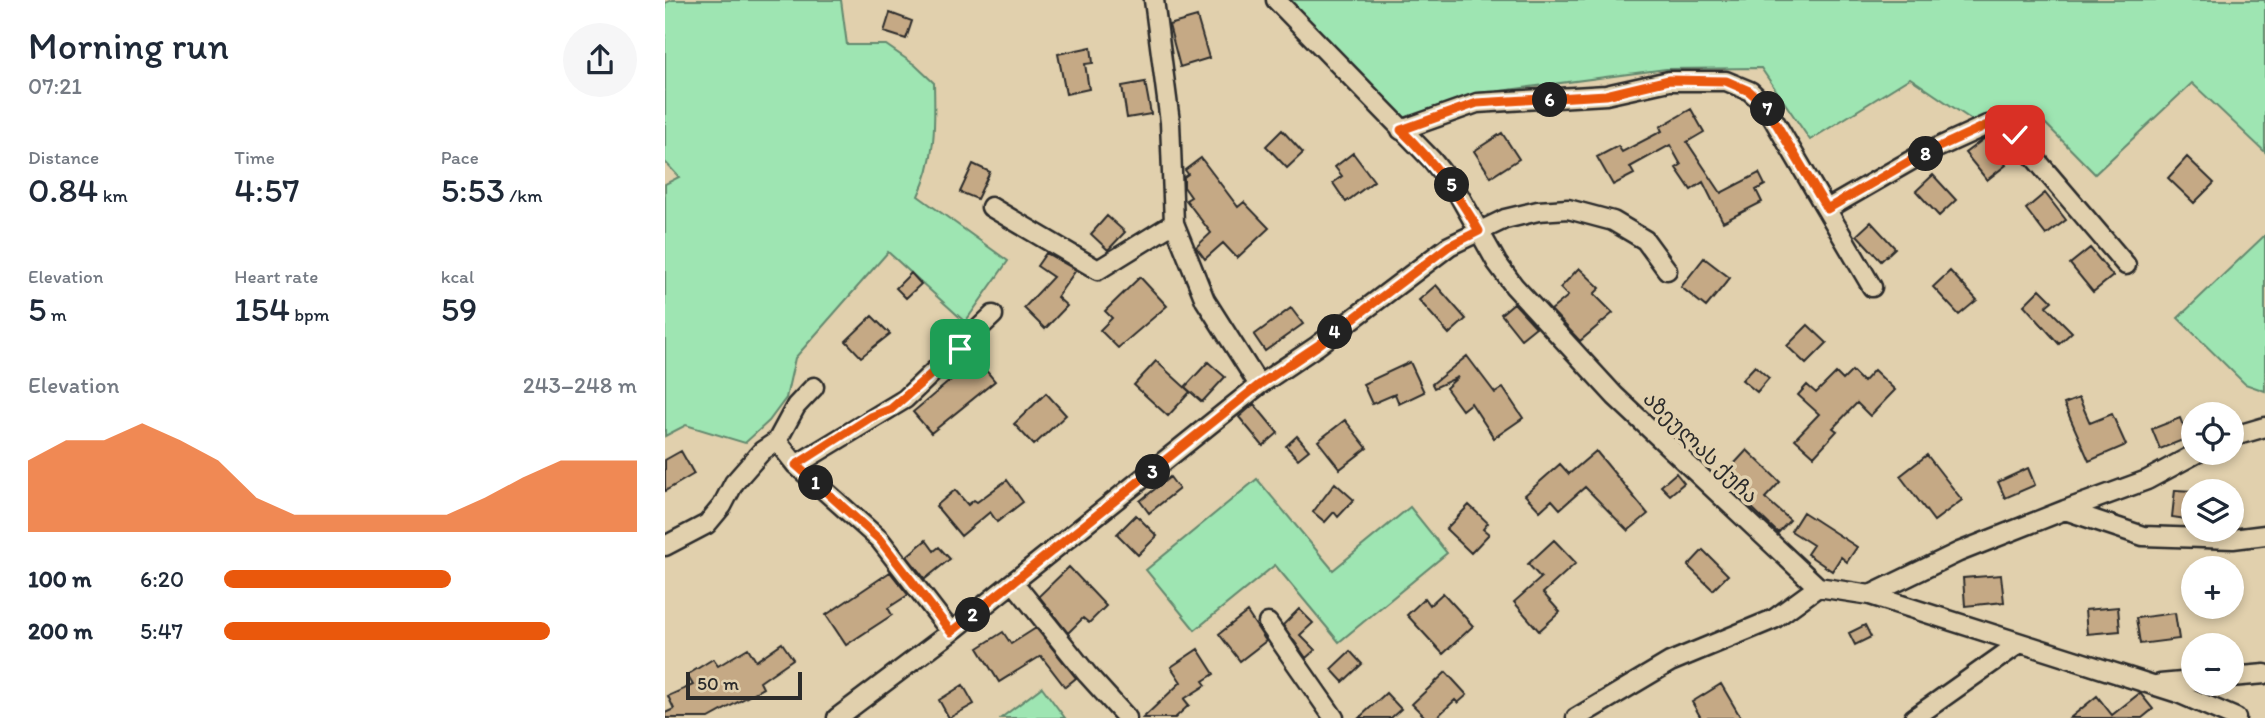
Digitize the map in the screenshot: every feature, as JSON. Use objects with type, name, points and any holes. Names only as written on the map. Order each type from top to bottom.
[{"type":"street","points":[[1154,0],[1170,122],[1174,223],[1205,300],[1259,385]]},
{"type":"street","name":"აზეულას ქუჩა","points":[[1276,0],[1432,160],[1456,190],[1514,286],[1615,396],[1818,587]]},
{"type":"street","points":[[1401,130],[1489,101],[1547,101],[1606,95],[1669,80],[1726,81],[1749,91],[1765,105],[1872,287]]},
{"type":"street","points":[[1827,209],[1917,157],[1987,125],[2015,135],[2126,265]]},
{"type":"street","points":[[991,207],[1098,270],[1174,223]]},
{"type":"street","points":[[837,718],[1014,583],[1259,385],[1317,346],[1449,246],[1516,216],[1568,209],[1613,221],[1645,240],[1667,270]]},
{"type":"street","points":[[796,465],[905,399],[993,315]]},
{"type":"street","points":[[665,546],[707,524],[722,506],[734,483],[762,451],[778,441],[796,406],[814,387]]},
{"type":"street","points":[[2244,433],[2265,427]]},
{"type":"street","points":[[778,441],[796,465],[880,540],[951,632]]},
{"type":"street","points":[[1870,595],[1959,552],[2147,480],[2181,462]]},
{"type":"street","points":[[2066,510],[2143,536],[2233,539],[2265,535]]},
{"type":"street","points":[[1014,583],[1087,674],[1127,718]]},
{"type":"street","points":[[1576,718],[1669,662],[1775,619],[1818,587],[1870,595],[2153,684],[2236,718]]},
{"type":"street","points":[[1268,623],[1334,718]]},
{"type":"street","points":[[1914,718],[2019,643]]},
{"type":"street","points":[[2244,676],[2265,674]]},
{"type":"street","points":[[2153,684],[2181,682]]},
{"type":"green space","points":[[672,0],[841,0],[847,45],[886,45],[915,65],[934,83],[931,155],[918,196],[1008,261],[965,322],[888,252],[795,358],[786,398],[769,421],[745,443],[686,425],[665,436],[665,184],[679,177],[665,162],[665,3]]},
{"type":"green space","points":[[1287,0],[2265,0],[2265,152],[2192,83],[2095,174],[2040,118],[1972,120],[1910,78],[1810,140],[1761,68],[1666,69],[1500,91],[1402,121]]},
{"type":"green space","points":[[2265,235],[2265,391],[2245,384],[2178,318]]},
{"type":"green space","points":[[1257,479],[1333,570],[1410,507],[1447,553],[1339,642],[1275,565],[1195,630],[1146,570]]},
{"type":"green space","points":[[1042,687],[1065,718],[1001,718]]},
{"type":"building","points":[[890,13],[912,21],[906,39],[884,32]]},
{"type":"building","points":[[1197,17],[1209,58],[1180,67],[1169,25]]},
{"type":"building","points":[[1091,47],[1093,63],[1085,64],[1089,89],[1066,94],[1058,54]]},
{"type":"building","points":[[1145,82],[1151,114],[1127,118],[1122,86]]},
{"type":"building","points":[[1691,109],[1704,132],[1687,142],[1721,193],[1759,173],[1765,185],[1756,190],[1762,202],[1723,222],[1703,182],[1691,190],[1676,168],[1681,165],[1670,145],[1630,167],[1634,174],[1613,185],[1597,157],[1618,146],[1622,152],[1662,131],[1660,127]]},
{"type":"building","points":[[1282,130],[1303,153],[1287,168],[1266,146]]},
{"type":"building","points":[[1502,133],[1519,159],[1491,177],[1474,151]]},
{"type":"building","points":[[1985,138],[2006,165],[1987,180],[1965,153]]},
{"type":"building","points":[[1353,153],[1374,181],[1346,202],[1333,183],[1342,176],[1335,167]]},
{"type":"building","points":[[2187,157],[2214,183],[2194,203],[2168,178]]},
{"type":"building","points":[[1201,158],[1238,207],[1244,202],[1269,228],[1237,258],[1223,243],[1205,259],[1196,247],[1211,233],[1186,200],[1191,197],[1184,187],[1184,177],[1188,174],[1185,170]]},
{"type":"building","points":[[973,164],[990,172],[977,199],[960,192]]},
{"type":"building","points":[[1933,175],[1956,200],[1939,216],[1916,191]]},
{"type":"building","points":[[2045,193],[2066,220],[2046,235],[2026,209]]},
{"type":"building","points":[[1107,216],[1125,232],[1108,250],[1091,234]]},
{"type":"building","points":[[1871,222],[1895,248],[1881,261],[1857,235]]},
{"type":"building","points":[[2090,248],[2113,276],[2093,292],[2070,264]]},
{"type":"building","points":[[1046,253],[1076,270],[1057,297],[1067,306],[1045,329],[1024,308],[1053,277],[1037,266]]},
{"type":"building","points":[[1704,258],[1730,278],[1706,307],[1681,287]]},
{"type":"building","points":[[1579,268],[1600,288],[1594,294],[1613,313],[1580,341],[1551,310],[1568,296],[1560,288]]},
{"type":"building","points":[[1950,271],[1977,300],[1959,315],[1933,287]]},
{"type":"building","points":[[911,273],[921,284],[906,298],[896,288]]},
{"type":"building","points":[[1140,277],[1167,306],[1118,348],[1100,330],[1112,318],[1105,311]]},
{"type":"building","points":[[1436,285],[1466,319],[1449,334],[1419,300]]},
{"type":"building","points":[[2040,289],[2052,301],[2046,306],[2072,332],[2059,344],[2024,305]]},
{"type":"building","points":[[1514,303],[1536,327],[1521,339],[1501,314]]},
{"type":"building","points":[[1291,308],[1303,324],[1265,351],[1254,335]]},
{"type":"building","points":[[872,316],[890,334],[861,357],[846,341]]},
{"type":"building","points":[[1808,325],[1827,343],[1806,364],[1787,346]]},
{"type":"building","points":[[973,355],[995,381],[931,433],[913,412],[958,374],[955,371]]},
{"type":"building","points":[[1467,356],[1495,393],[1503,388],[1523,418],[1494,438],[1471,403],[1462,410],[1446,388],[1458,377],[1434,388],[1432,384]]},
{"type":"building","points":[[1156,361],[1190,392],[1168,416],[1134,385]]},
{"type":"building","points":[[1208,362],[1225,377],[1202,402],[1185,387]]},
{"type":"building","points":[[1410,362],[1424,392],[1399,404],[1395,394],[1372,404],[1363,384]]},
{"type":"building","points":[[1755,366],[1769,378],[1757,392],[1742,380]]},
{"type":"building","points":[[1874,370],[1895,390],[1870,416],[1857,403],[1833,428],[1837,431],[1814,456],[1795,439],[1819,414],[1798,395],[1807,385],[1816,393],[1836,373],[1843,380],[1852,371],[1863,382]]},
{"type":"building","points":[[1046,393],[1066,415],[1034,445],[1014,424]]},
{"type":"building","points":[[2079,398],[2090,423],[2112,414],[2126,445],[2089,461],[2064,404]]},
{"type":"building","points":[[1254,404],[1278,433],[1263,446],[1239,417]]},
{"type":"building","points":[[2180,418],[2181,441],[2160,449],[2152,429]]},
{"type":"building","points":[[1345,420],[1367,448],[1340,469],[1318,441]]},
{"type":"building","points":[[1297,436],[1309,450],[1298,459],[1286,446]]},
{"type":"building","points":[[1747,450],[1780,482],[1765,498],[1790,520],[1778,533],[1721,478]]},
{"type":"building","points":[[681,451],[694,474],[665,491],[665,460]]},
{"type":"building","points":[[1596,451],[1648,514],[1628,531],[1585,487],[1560,509],[1552,500],[1540,511],[1525,495],[1560,464],[1569,474]]},
{"type":"building","points":[[1927,455],[1962,500],[1934,521],[1900,476]]},
{"type":"building","points":[[2028,468],[2035,485],[2005,498],[1998,482]]},
{"type":"building","points":[[1676,473],[1684,483],[1670,495],[1661,486]]},
{"type":"building","points":[[1170,477],[1179,489],[1149,513],[1140,501]]},
{"type":"building","points":[[1007,480],[1023,502],[997,522],[990,512],[961,536],[936,506],[955,490],[968,505],[974,500],[977,502]]},
{"type":"building","points":[[1335,483],[1354,500],[1338,517],[1334,512],[1325,522],[1313,512]]},
{"type":"building","points":[[2175,490],[2181,490],[2181,518],[2172,517]]},
{"type":"building","points":[[1469,505],[1488,523],[1483,529],[1489,534],[1471,553],[1446,529]]},
{"type":"building","points":[[1803,512],[1857,547],[1847,562],[1841,557],[1832,571],[1807,554],[1813,545],[1791,531]]},
{"type":"building","points":[[1136,515],[1157,536],[1138,555],[1117,534]]},
{"type":"building","points":[[926,540],[934,551],[939,547],[950,559],[925,579],[907,556]]},
{"type":"building","points":[[1554,540],[1576,563],[1543,593],[1560,612],[1539,631],[1514,602],[1541,578],[1528,564]]},
{"type":"building","points":[[1703,550],[1728,575],[1713,590],[1688,566]]},
{"type":"building","points":[[1069,567],[1106,606],[1089,623],[1083,618],[1068,633],[1039,596]]},
{"type":"building","points":[[890,572],[908,595],[888,608],[892,615],[846,645],[826,615]]},
{"type":"building","points":[[2001,575],[2004,602],[1965,606],[1963,578]]},
{"type":"building","points":[[1443,593],[1473,626],[1443,654],[1407,615],[1425,598],[1430,605]]},
{"type":"building","points":[[2118,607],[2120,631],[2087,634],[2085,610]]},
{"type":"building","points":[[1299,609],[1313,623],[1300,635],[1315,650],[1306,658],[1283,625]]},
{"type":"building","points":[[1247,612],[1266,641],[1240,661],[1219,634]]},
{"type":"building","points":[[2175,613],[2179,639],[2140,644],[2136,618]]},
{"type":"building","points":[[1865,625],[1871,637],[1855,645],[1849,633]]},
{"type":"building","points":[[1036,628],[1076,678],[1065,687],[1041,656],[999,682],[978,648],[1003,632],[1011,644]]},
{"type":"building","points":[[782,643],[793,659],[760,682],[763,688],[709,718],[665,718],[665,713],[674,709],[668,696],[693,685],[687,675],[713,659],[718,666],[748,648],[756,661]]},
{"type":"building","points":[[1198,649],[1214,674],[1203,681],[1206,685],[1184,699],[1189,705],[1175,718],[1143,718],[1181,682],[1171,667]]},
{"type":"building","points":[[1350,651],[1362,664],[1343,682],[1331,669]]},
{"type":"building","points":[[1446,672],[1467,695],[1458,703],[1455,700],[1436,718],[1426,718],[1412,704]]},
{"type":"building","points":[[1721,684],[1741,718],[1701,718],[1692,702]]},
{"type":"building","points":[[963,685],[974,704],[949,718],[939,700]]},
{"type":"building","points":[[1386,693],[1401,709],[1391,718],[1359,718]]},
{"type":"building","points":[[2140,693],[2153,709],[2142,718],[2070,718],[2097,696],[2112,715]]},
{"type":"route","points":[[960,349],[891,409],[871,417],[796,465],[880,540],[951,632],[1259,385],[1317,346],[1449,246],[1479,231],[1456,190],[1432,160],[1401,130],[1477,103],[1501,100],[1547,101],[1606,95],[1669,80],[1726,81],[1749,91],[1765,105],[1827,209],[1917,157],[1987,125],[2015,135]]}]
